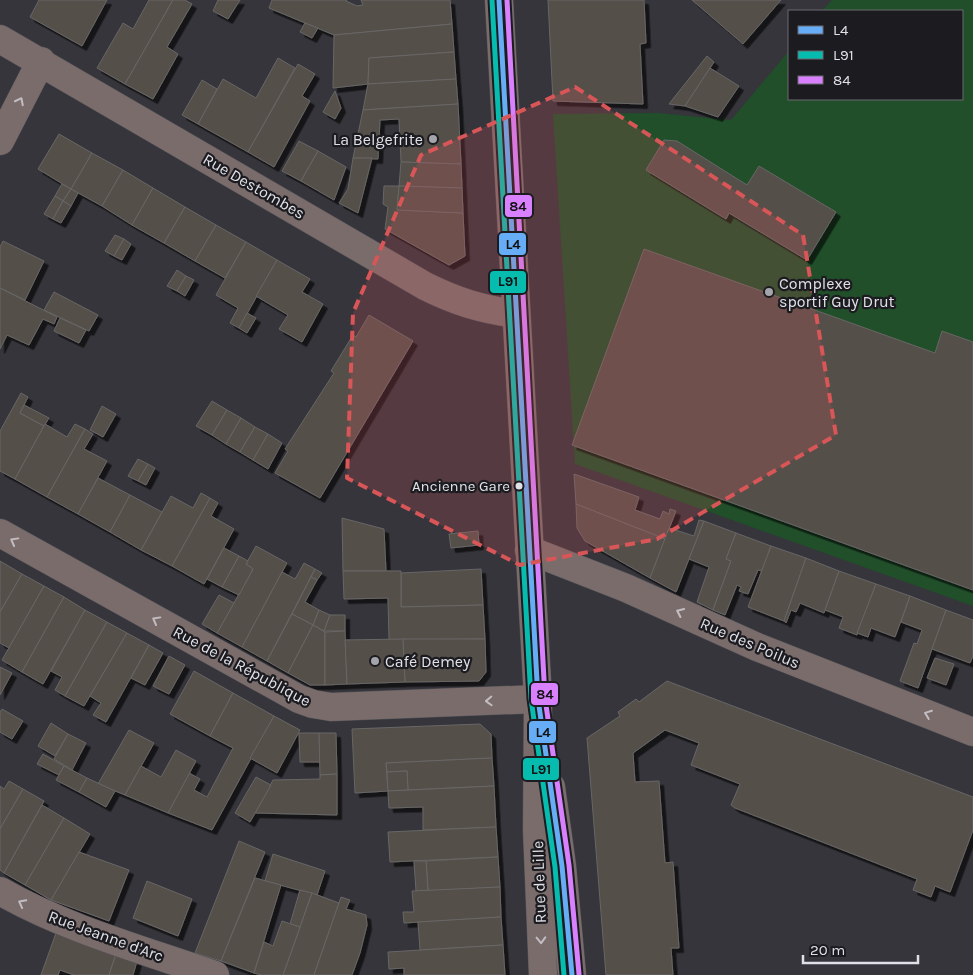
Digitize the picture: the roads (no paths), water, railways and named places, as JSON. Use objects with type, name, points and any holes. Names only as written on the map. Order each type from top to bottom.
[{"type":"main road","name":"Rue de Lille","points":[[499,0],[538,699],[537,830],[543,975]]},
{"type":"main road","name":"Rue de Lille","points":[[538,699],[562,866],[572,975]]},
{"type":"street","name":"Rue Destombes","points":[[0,39],[424,286],[447,297],[486,310],[516,314]]},
{"type":"street","points":[[0,141],[40,61]]},
{"type":"street","name":"Rue de la République","points":[[0,533],[299,699],[313,704],[331,707],[538,699]]},
{"type":"street","name":"Rue des Poilus","points":[[529,550],[626,588],[757,647],[973,732]]},
{"type":"street","name":"Rue Jeanne d'Arc","points":[[0,891],[57,919],[215,975]]},
{"type":"place","name":"La Belgefrite","points":[[433,139]]},
{"type":"place","name":"Complexe sportif Guy Drut","points":[[769,292]]},
{"type":"place","name":"Ancienne Gare","points":[[519,486]]},
{"type":"place","name":"Café Demey","points":[[375,661]]}]
